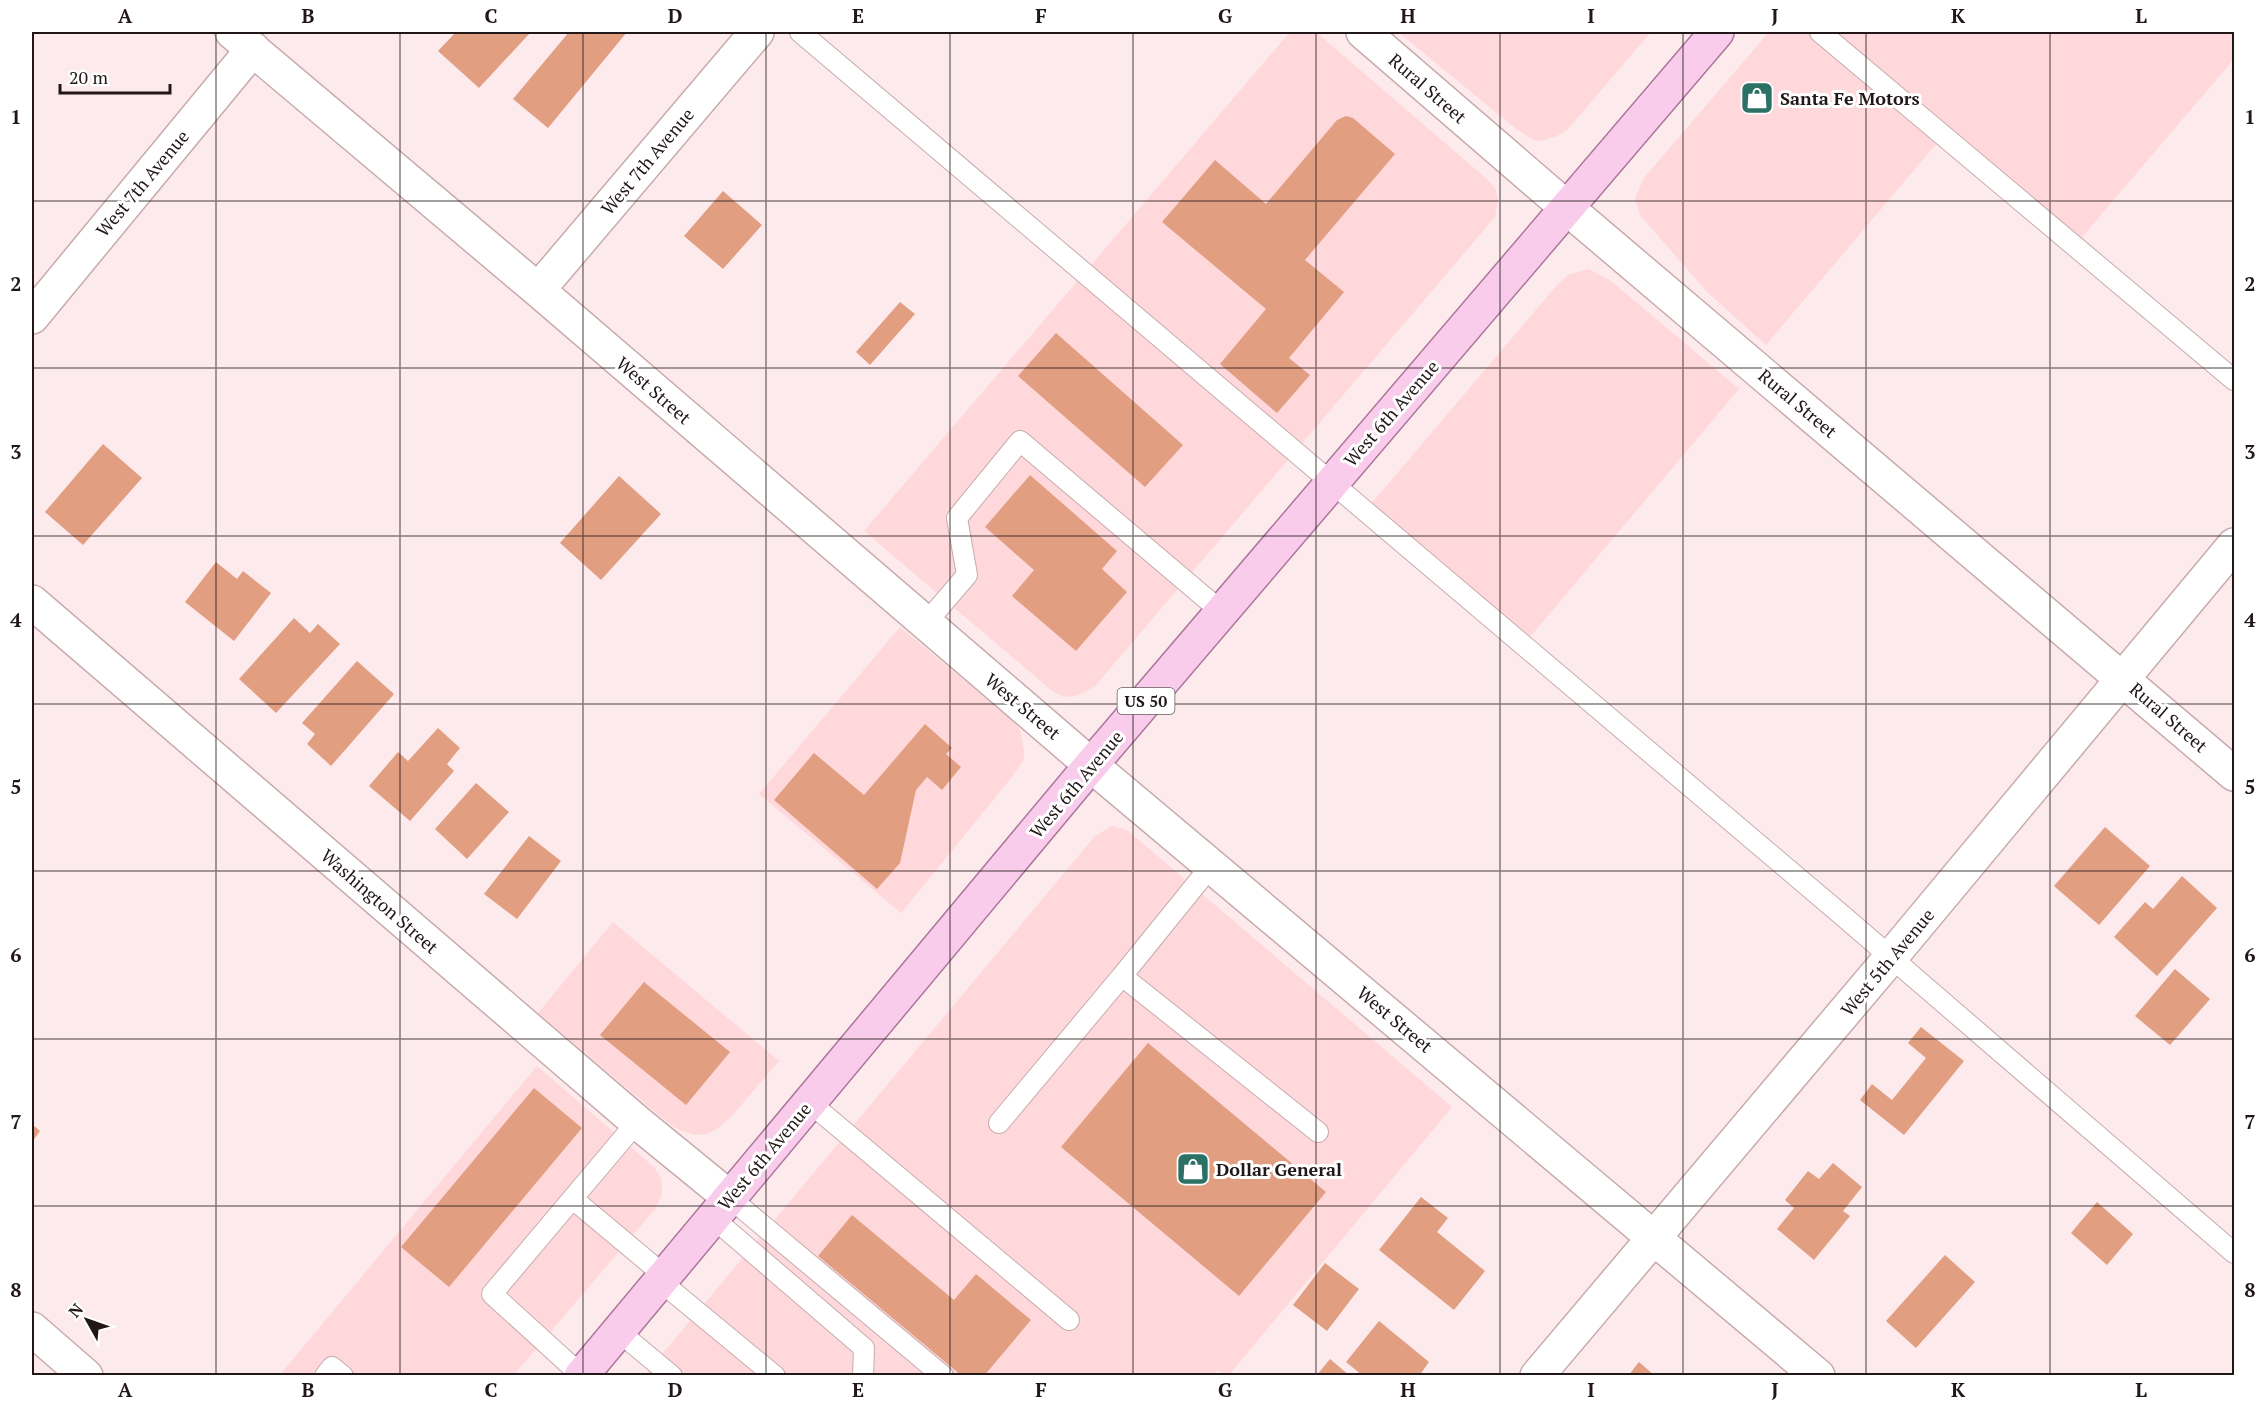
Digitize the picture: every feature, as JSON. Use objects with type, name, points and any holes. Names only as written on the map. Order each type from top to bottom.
[{"type":"main road","name":"West 6th Avenue","points":[[581,1375],[1091,765],[1717,32]]},
{"type":"street","name":"West 7th Avenue","points":[[538,290],[757,32]]},
{"type":"street","name":"Rural Street","points":[[1363,32],[1567,208],[2235,774]]},
{"type":"street","name":"West 7th Avenue","points":[[32,316],[242,40]]},
{"type":"street","name":"West Street","points":[[242,40],[538,290],[1091,765],[1818,1376]]},
{"type":"street","name":"West 5th Avenue","points":[[1537,1376],[2235,545]]},
{"type":"street","name":"Washington Street","points":[[32,602],[637,1122],[721,1208]]},
{"type":"street","points":[[32,1329],[86,1376]]},
{"type":"lane","points":[[800,32],[1891,957],[2235,1253]]},
{"type":"lane","points":[[1820,32],[2235,380]]},
{"type":"lane","points":[[926,623],[967,575],[957,518],[1020,441],[1222,612]]},
{"type":"lane","points":[[999,1123],[1211,866]]},
{"type":"lane","points":[[1122,976],[1318,1132]]},
{"type":"lane","points":[[809,1102],[1069,1320]]},
{"type":"lane","points":[[581,1375],[492,1294],[637,1122]]},
{"type":"lane","points":[[573,1199],[775,1376]]},
{"type":"lane","points":[[721,1208],[864,1348],[863,1376]]},
{"type":"lane","points":[[721,1208],[943,1376]]},
{"type":"lane","points":[[618,1331],[672,1376]]},
{"type":"lane","points":[[325,1376],[332,1367],[343,1376]]},
{"type":"shaded area","points":[[1290,32],[1316,32],[1487,179],[1495,188],[1498,199],[1495,217],[1096,685],[1085,692],[1064,697],[1052,691],[864,531]]},
{"type":"shaded area","points":[[1398,32],[1651,32],[1568,129],[1557,136],[1540,141],[1533,140],[1515,128]]},
{"type":"shaded area","points":[[1769,32],[2234,32],[2234,59],[2071,250],[1942,137],[1766,345],[1706,291],[1640,215],[1635,198],[1644,178]]},
{"type":"shaded area","points":[[1588,269],[1610,280],[1739,389],[1530,637],[1371,504],[1557,285],[1568,275]]},
{"type":"shaded area","points":[[900,627],[1013,721],[1020,730],[1024,750],[1024,759],[1012,777],[901,913],[759,794]]},
{"type":"shaded area","points":[[1112,826],[1127,830],[1452,1107],[1229,1375],[1224,1375],[1217,1370],[1212,1376],[644,1376],[1095,836]]},
{"type":"shaded area","points":[[613,922],[779,1061],[730,1118],[707,1134],[695,1135],[679,1130],[668,1123],[538,1013]]},
{"type":"shaded area","points":[[537,1066],[654,1167],[661,1178],[662,1188],[661,1197],[655,1209],[514,1375],[279,1376]]},
{"type":"building","points":[[456,32],[531,32],[479,88],[438,51]]},
{"type":"building","points":[[569,32],[627,32],[548,128],[513,99]]},
{"type":"building","points":[[1346,116],[1353,118],[1395,154],[1305,260],[1344,292],[1289,358],[1310,375],[1277,413],[1220,364],[1266,309],[1162,222],[1215,160],[1266,204],[1337,120]]},
{"type":"building","points":[[723,191],[762,225],[723,269],[684,236]]},
{"type":"building","points":[[900,302],[915,314],[870,365],[856,352]]},
{"type":"building","points":[[1056,333],[1183,445],[1145,487],[1018,376]]},
{"type":"building","points":[[103,444],[142,478],[83,545],[45,512]]},
{"type":"building","points":[[1030,475],[1117,551],[1102,569],[1127,592],[1076,651],[1012,596],[1034,570],[985,527]]},
{"type":"building","points":[[619,476],[661,514],[601,580],[560,543]]},
{"type":"building","points":[[216,562],[237,579],[243,571],[271,593],[234,641],[185,602]]},
{"type":"building","points":[[294,618],[310,633],[318,624],[340,644],[276,713],[239,679]]},
{"type":"building","points":[[357,661],[394,694],[331,766],[307,744],[315,734],[302,723]]},
{"type":"building","points":[[925,724],[952,748],[946,754],[961,767],[942,790],[927,777],[916,790],[900,863],[877,889],[774,800],[814,753],[864,795]]},
{"type":"building","points":[[438,728],[460,748],[447,764],[454,771],[410,821],[369,786],[398,752],[408,761]]},
{"type":"building","points":[[476,783],[509,812],[467,859],[435,829]]},
{"type":"building","points":[[2105,827],[2150,866],[2099,925],[2054,886]]},
{"type":"building","points":[[529,836],[561,861],[517,919],[484,894]]},
{"type":"building","points":[[2182,876],[2217,908],[2157,976],[2114,937],[2145,902],[2153,909]]},
{"type":"building","points":[[2175,969],[2210,999],[2170,1045],[2135,1016]]},
{"type":"building","points":[[644,982],[730,1052],[686,1105],[600,1035]]},
{"type":"building","points":[[1921,1027],[1964,1061],[1904,1135],[1860,1100],[1872,1084],[1892,1100],[1926,1058],[1908,1043]]},
{"type":"building","name":"Dollar General","points":[[1148,1043],[1326,1192],[1239,1296],[1061,1147]]},
{"type":"building","points":[[534,1088],[582,1128],[449,1287],[401,1247]]},
{"type":"building","points":[[32,1124],[40,1131],[32,1142]]},
{"type":"building","points":[[1833,1163],[1862,1187],[1843,1211],[1850,1216],[1814,1260],[1777,1229],[1794,1208],[1785,1200],[1808,1171],[1819,1179]]},
{"type":"building","points":[[1421,1197],[1448,1218],[1437,1232],[1485,1271],[1454,1310],[1379,1250]]},
{"type":"building","points":[[2097,1202],[2133,1234],[2107,1265],[2071,1233]]},
{"type":"building","points":[[852,1215],[954,1300],[976,1274],[1031,1320],[984,1376],[962,1376],[818,1256]]},
{"type":"building","points":[[1945,1255],[1975,1282],[1916,1348],[1886,1321]]},
{"type":"building","points":[[1325,1263],[1359,1289],[1327,1331],[1293,1305]]},
{"type":"building","points":[[1379,1321],[1429,1362],[1419,1376],[1363,1376],[1346,1362]]},
{"type":"building","points":[[1330,1359],[1350,1376],[1316,1376]]},
{"type":"building","points":[[1639,1362],[1655,1376],[1628,1376]]},
{"type":"place","name":"Santa Fe Motors","points":[[1757,98]]},
{"type":"place","name":"Dollar General","points":[[1193,1169]]}]
